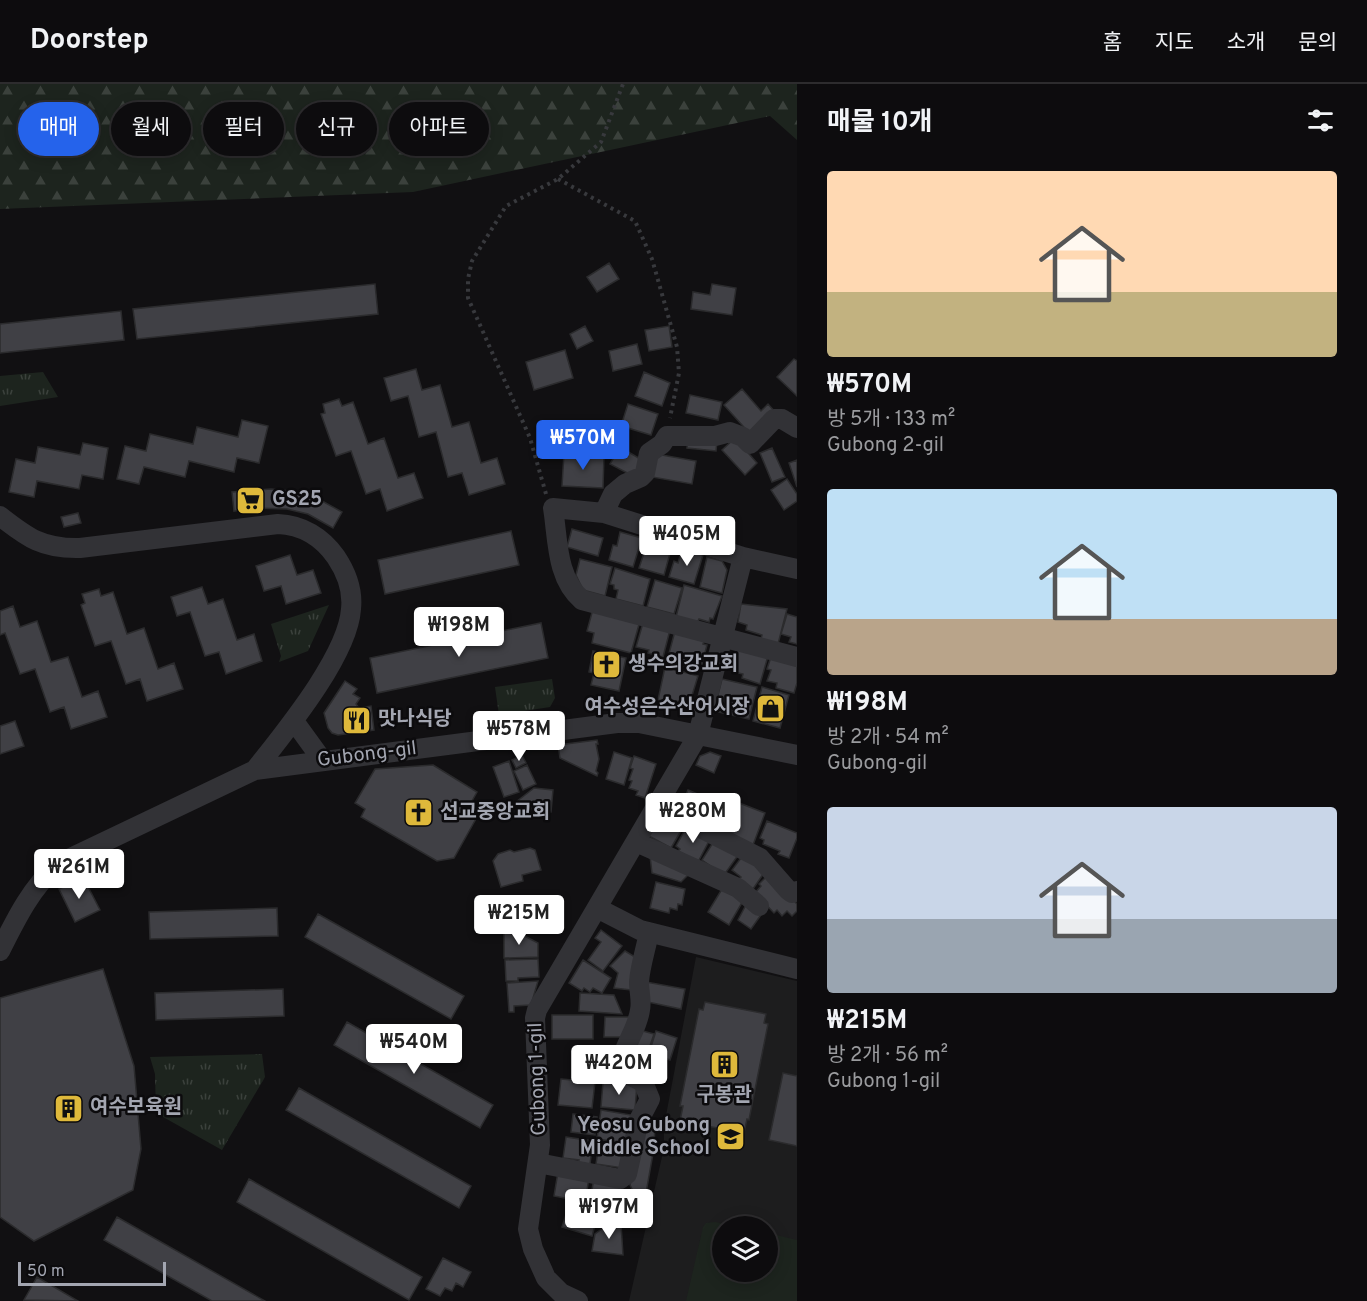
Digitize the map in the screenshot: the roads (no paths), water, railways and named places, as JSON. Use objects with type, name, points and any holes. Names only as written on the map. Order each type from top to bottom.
[{"type":"street","points":[[604,513],[613,494],[645,473],[649,453],[662,444],[667,436],[715,436],[730,432],[743,437],[750,444],[774,419],[782,419],[797,428]]},
{"type":"street","points":[[797,569],[743,557],[604,513],[553,507],[562,570],[571,589],[582,600],[797,657]]},
{"type":"street","points":[[0,516],[34,541],[59,548],[80,548],[278,524],[300,527],[317,537],[333,553],[346,576],[351,608],[349,624],[342,642],[294,721],[255,770]]},
{"type":"street","name":"Gubong 1-gil","points":[[578,1301],[561,1293],[551,1284],[532,1249],[528,1229],[540,1145],[534,1018],[698,735],[743,557]]},
{"type":"street","points":[[294,721],[323,761]]},
{"type":"street","name":"Gubong-gil","points":[[0,951],[38,884],[58,864],[255,770],[617,723],[639,723],[797,755]]},
{"type":"street","points":[[657,806],[760,858],[788,890],[792,893],[797,891]]},
{"type":"street","points":[[636,842],[738,888],[759,906]]},
{"type":"street","points":[[597,908],[640,930],[797,969]]},
{"type":"street","points":[[538,1163],[620,1179],[627,1174],[639,1120],[649,1104],[650,1096],[643,1082],[624,1074],[621,1067],[626,1047],[633,1036],[640,1012],[639,980],[649,932]]},
{"type":"place","name":"GS25","points":[[251,500]]},
{"type":"place","name":"생수의강교회","points":[[607,665]]},
{"type":"place","name":"여수성은수산어시장","points":[[771,708]]},
{"type":"place","name":"맛나식당","points":[[357,720]]},
{"type":"place","name":"선교중앙교회","points":[[419,813]]},
{"type":"place","name":"구봉관","points":[[724,1065]]},
{"type":"place","name":"여수보육원","points":[[69,1108]]},
{"type":"place","name":"Yeosu Gubong Middle School","points":[[731,1137]]}]
